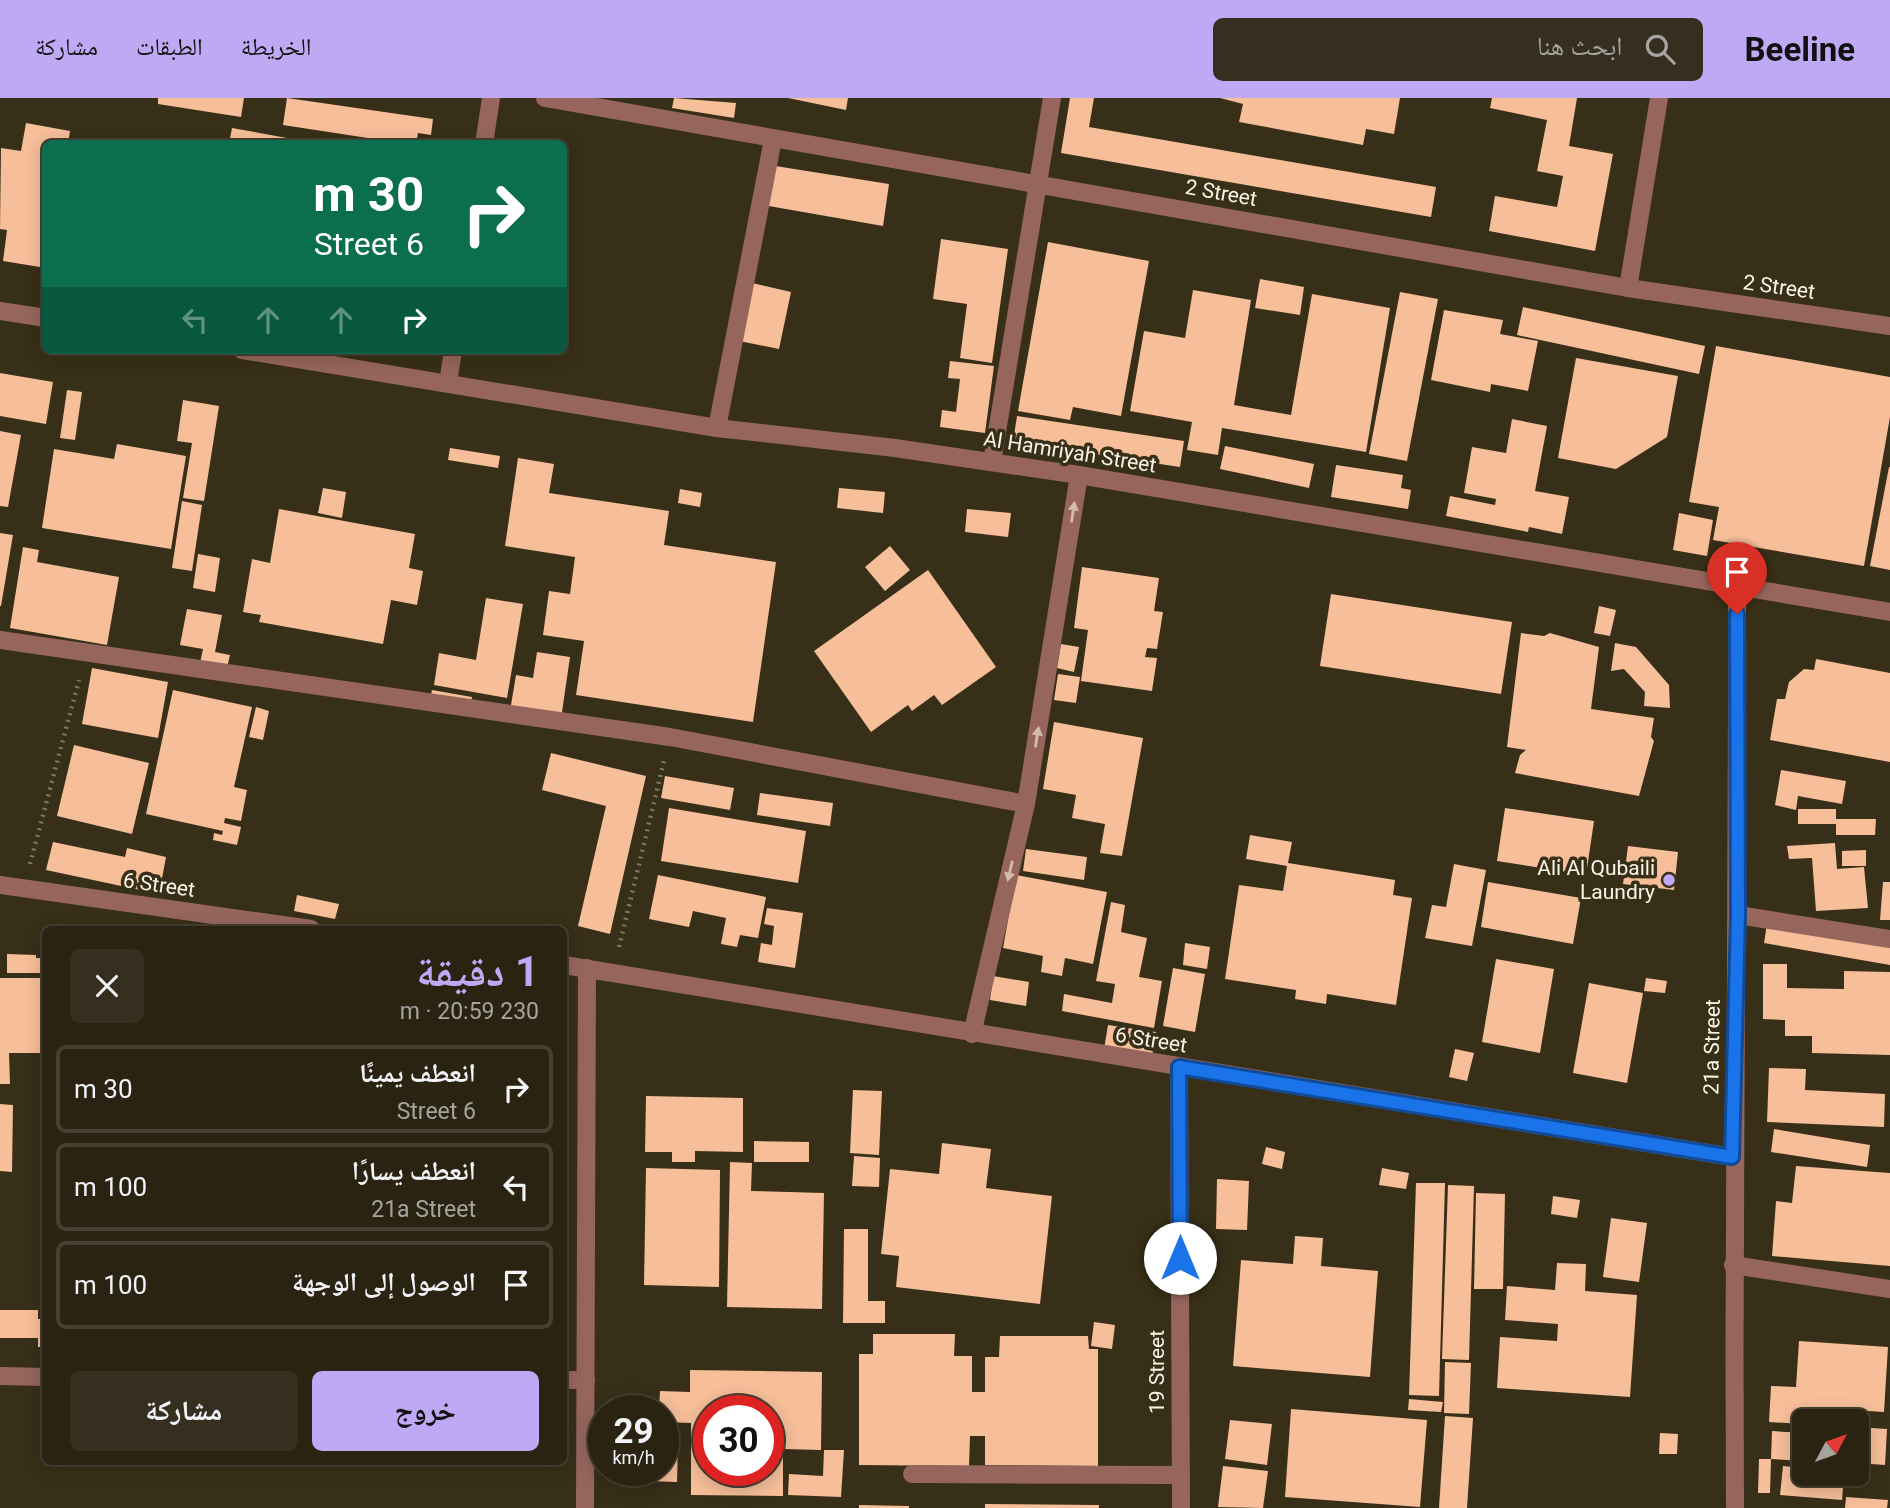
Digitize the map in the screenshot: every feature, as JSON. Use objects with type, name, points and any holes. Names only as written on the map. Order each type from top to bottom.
[{"type":"street","points":[[485,140],[491,98]]},
{"type":"street","name":"2 Street","points":[[545,98],[1628,288],[1890,326]]},
{"type":"street","points":[[992,462],[1052,98]]},
{"type":"street","points":[[1628,288],[1659,98]]},
{"type":"street","points":[[717,428],[773,139]]},
{"type":"street","points":[[0,311],[42,317]]},
{"type":"street","name":"Al Hamriyah Street","points":[[267,354],[717,428],[1079,475],[1890,612]]},
{"type":"street","points":[[448,383],[452,354]]},
{"type":"street","points":[[972,1034],[1026,804],[1079,475]]},
{"type":"street","name":"21a Street","points":[[1735,1508],[1732,1157],[1738,915],[1737,587]]},
{"type":"street","points":[[0,640],[670,737],[1026,804]]},
{"type":"street","name":"6 Street","points":[[0,885],[290,926]]},
{"type":"street","points":[[1738,915],[1890,939]]},
{"type":"street","name":"6 Street","points":[[567,965],[1732,1157]]},
{"type":"street","points":[[585,1508],[587,968]]},
{"type":"street","name":"19 Street","points":[[1179,1067],[1181,1508]]},
{"type":"street","points":[[1733,1265],[1890,1289]]},
{"type":"street","points":[[0,1376],[42,1377]]},
{"type":"street","points":[[567,1380],[586,1380]]},
{"type":"street","points":[[912,1474],[1181,1475]]},
{"type":"path","points":[[23,888],[87,653]]},
{"type":"path","points":[[613,972],[670,737]]},
{"type":"building","points":[[158,98],[244,98],[241,117],[158,104]]},
{"type":"building","points":[[287,98],[433,119],[431,135],[418,133],[417,140],[381,140],[283,125]]},
{"type":"building","points":[[674,98],[736,103],[734,118],[672,108]]},
{"type":"building","points":[[788,98],[848,98],[846,110]]},
{"type":"building","points":[[1070,98],[1094,98],[1089,127],[1436,187],[1431,217],[1061,153]]},
{"type":"building","points":[[1220,98],[1400,98],[1394,134],[1366,129],[1363,145],[1239,122],[1243,104]]},
{"type":"building","points":[[1492,98],[1577,98],[1569,146],[1613,154],[1595,251],[1489,231],[1495,196],[1557,207],[1563,176],[1537,171],[1547,120],[1490,108]]},
{"type":"building","points":[[26,123],[70,131],[69,140],[42,140],[42,267],[3,261],[7,230],[0,229],[1,148],[21,151]]},
{"type":"building","points":[[232,128],[298,140],[230,140]]},
{"type":"building","points":[[769,165],[889,184],[883,226],[763,205]]},
{"type":"building","points":[[941,239],[1008,249],[992,363],[960,358],[967,304],[933,299]]},
{"type":"building","points":[[1048,242],[1149,261],[1121,416],[1073,407],[1070,420],[1018,411]]},
{"type":"building","points":[[1260,279],[1304,287],[1300,315],[1255,308]]},
{"type":"building","points":[[752,283],[791,292],[779,349],[739,341]]},
{"type":"building","points":[[1193,290],[1251,300],[1234,405],[1291,415],[1312,294],[1390,308],[1366,452],[1222,428],[1218,455],[1187,450],[1192,422],[1130,411],[1144,331],[1185,338]]},
{"type":"building","points":[[1400,292],[1438,299],[1407,461],[1369,454]]},
{"type":"building","points":[[1523,307],[1705,346],[1699,374],[1517,335]]},
{"type":"building","points":[[1444,310],[1503,320],[1500,334],[1538,341],[1528,391],[1491,384],[1490,392],[1431,380]]},
{"type":"building","points":[[1716,346],[1890,377],[1890,417],[1864,566],[1713,540],[1719,507],[1689,502]]},
{"type":"building","points":[[1576,358],[1678,376],[1667,437],[1616,469],[1558,458]]},
{"type":"building","points":[[950,361],[994,366],[985,433],[940,427],[942,410],[956,412],[960,379],[948,378]]},
{"type":"building","points":[[0,373],[53,382],[46,424],[0,416]]},
{"type":"building","points":[[67,390],[82,392],[75,440],[60,438]]},
{"type":"building","points":[[183,400],[219,406],[204,501],[183,498],[192,443],[177,441]]},
{"type":"building","points":[[1017,416],[1184,441],[1180,467],[1013,442]]},
{"type":"building","points":[[1512,419],[1547,426],[1535,491],[1569,497],[1562,534],[1529,527],[1528,532],[1446,516],[1450,496],[1495,505],[1496,499],[1464,493],[1472,447],[1506,453]]},
{"type":"building","points":[[0,431],[21,435],[8,507],[0,506]]},
{"type":"building","points":[[117,444],[186,456],[171,549],[42,528],[54,449],[114,459]]},
{"type":"building","points":[[1225,446],[1314,464],[1309,488],[1220,469]]},
{"type":"building","points":[[450,448],[500,456],[498,468],[448,460]]},
{"type":"building","points":[[518,458],[554,464],[549,493],[669,511],[664,545],[776,562],[753,722],[576,695],[584,641],[543,635],[549,591],[570,594],[575,557],[505,546]]},
{"type":"building","points":[[1336,465],[1403,475],[1401,488],[1411,490],[1408,509],[1331,497]]},
{"type":"building","points":[[1890,467],[1890,570],[1870,566]]},
{"type":"building","points":[[323,488],[346,492],[342,518],[318,513]]},
{"type":"building","points":[[839,488],[885,492],[883,513],[837,508]]},
{"type":"building","points":[[680,489],[702,493],[700,507],[678,503]]},
{"type":"building","points":[[182,501],[202,505],[192,571],[172,568]]},
{"type":"building","points":[[279,509],[415,534],[409,568],[423,571],[417,605],[391,600],[383,644],[259,622],[261,615],[243,612],[252,559],[270,563]]},
{"type":"building","points":[[967,509],[1011,513],[1008,537],[965,532]]},
{"type":"building","points":[[1679,513],[1713,520],[1707,556],[1673,550]]},
{"type":"building","points":[[0,533],[13,535],[1,606],[0,606]]},
{"type":"building","points":[[890,546],[910,570],[885,591],[865,567]]},
{"type":"building","points":[[23,547],[39,550],[37,562],[119,577],[107,645],[10,628]]},
{"type":"building","points":[[198,554],[220,558],[215,592],[193,588]]},
{"type":"building","points":[[1082,567],[1159,578],[1154,611],[1163,612],[1157,649],[1147,648],[1145,657],[1157,658],[1152,691],[1081,681],[1088,630],[1074,628]]},
{"type":"building","points":[[928,570],[996,667],[942,705],[934,695],[912,711],[908,705],[871,732],[814,651]]},
{"type":"building","points":[[1331,594],[1512,622],[1501,694],[1320,666]]},
{"type":"building","points":[[486,598],[523,604],[507,698],[434,685],[439,653],[476,660]]},
{"type":"building","points":[[1599,606],[1616,610],[1610,636],[1594,633]]},
{"type":"building","points":[[187,609],[222,615],[215,652],[230,655],[227,668],[200,663],[203,649],[180,645]]},
{"type":"building","points":[[1521,633],[1544,636],[1550,633],[1599,647],[1591,709],[1654,718],[1651,737],[1654,741],[1639,796],[1515,773],[1520,755],[1526,750],[1507,747]]},
{"type":"building","points":[[1615,643],[1636,647],[1669,685],[1670,708],[1644,706],[1645,692],[1624,669],[1611,671]]},
{"type":"building","points":[[1061,644],[1079,647],[1074,672],[1057,668]]},
{"type":"building","points":[[537,652],[570,657],[561,719],[510,711],[516,675],[533,678]]},
{"type":"building","points":[[1816,659],[1890,673],[1890,762],[1770,740],[1777,699],[1785,699],[1789,682],[1804,669],[1814,670]]},
{"type":"building","points":[[92,668],[168,682],[158,738],[82,724]]},
{"type":"building","points":[[1058,674],[1080,677],[1076,703],[1054,700]]},
{"type":"building","points":[[173,690],[252,707],[234,787],[247,790],[241,821],[225,818],[224,823],[241,827],[237,845],[213,840],[214,833],[222,835],[223,831],[146,814]]},
{"type":"building","points":[[432,690],[472,697],[470,707],[430,699]]},
{"type":"building","points":[[256,707],[269,711],[263,740],[249,737]]},
{"type":"building","points":[[1054,722],[1143,738],[1122,856],[1100,853],[1105,824],[1072,818],[1076,795],[1043,789]]},
{"type":"building","points":[[74,745],[149,763],[132,834],[57,816]]},
{"type":"building","points":[[551,753],[646,776],[610,934],[578,926],[606,806],[542,790]]},
{"type":"building","points":[[1781,770],[1846,781],[1842,804],[1798,796],[1796,810],[1775,805]]},
{"type":"building","points":[[665,776],[734,788],[730,810],[661,798]]},
{"type":"building","points":[[760,793],[833,803],[830,826],[757,815]]},
{"type":"building","points":[[669,808],[806,831],[798,883],[661,861]]},
{"type":"building","points":[[1505,808],[1594,821],[1586,875],[1497,861]]},
{"type":"building","points":[[1798,809],[1836,809],[1836,819],[1876,819],[1875,835],[1836,835],[1836,824],[1798,824]]},
{"type":"building","points":[[1250,835],[1292,842],[1288,863],[1395,880],[1393,895],[1412,898],[1396,1005],[1327,994],[1326,1004],[1295,999],[1296,990],[1225,979],[1239,885],[1283,891],[1287,866],[1246,859]]},
{"type":"building","points":[[53,842],[125,857],[127,848],[166,857],[159,894],[46,870]]},
{"type":"building","points":[[1835,843],[1837,869],[1864,867],[1868,908],[1816,911],[1812,858],[1789,859],[1787,846]]},
{"type":"building","points":[[1628,846],[1678,852],[1674,890],[1623,884]]},
{"type":"building","points":[[1026,849],[1087,857],[1084,880],[1023,871]]},
{"type":"building","points":[[1866,850],[1866,866],[1842,866],[1842,851]]},
{"type":"building","points":[[1454,864],[1486,870],[1472,946],[1425,938],[1432,905],[1446,907]]},
{"type":"building","points":[[658,875],[766,897],[758,938],[740,935],[737,947],[721,944],[726,918],[693,911],[689,927],[649,919]]},
{"type":"building","points":[[1016,875],[1107,892],[1093,964],[1065,958],[1062,976],[1041,972],[1043,956],[1003,948]]},
{"type":"building","points":[[1488,882],[1581,898],[1573,944],[1481,927]]},
{"type":"building","points":[[1883,882],[1890,882],[1890,920],[1880,920]]},
{"type":"building","points":[[297,895],[339,904],[335,919],[294,911]]},
{"type":"building","points":[[1111,902],[1125,905],[1121,932],[1147,938],[1139,977],[1162,981],[1154,1028],[1062,1011],[1064,994],[1112,1003],[1115,984],[1096,981]]},
{"type":"building","points":[[767,908],[803,913],[795,968],[758,962],[761,943],[772,945],[774,926],[764,924]]},
{"type":"building","points":[[1767,924],[1890,946],[1890,965],[1764,943]]},
{"type":"building","points":[[1185,943],[1210,947],[1207,969],[1183,965]]},
{"type":"building","points":[[7,954],[36,955],[36,958],[42,958],[42,973],[7,973]]},
{"type":"building","points":[[1496,959],[1554,969],[1540,1053],[1482,1042]]},
{"type":"building","points":[[1763,964],[1787,964],[1787,988],[1844,989],[1844,971],[1890,972],[1890,1055],[1812,1053],[1812,1036],[1785,1036],[1785,1020],[1763,1019]]},
{"type":"building","points":[[1173,968],[1205,974],[1195,1032],[1163,1026]]},
{"type":"building","points":[[993,976],[1029,982],[1026,1006],[990,1000]]},
{"type":"building","points":[[0,978],[42,978],[42,1053],[9,1053],[10,1084],[0,1084]]},
{"type":"building","points":[[1646,978],[1667,981],[1665,993],[1644,991]]},
{"type":"building","points":[[1589,983],[1643,993],[1627,1083],[1573,1073]]},
{"type":"building","points":[[1108,1025],[1156,1032],[1152,1056],[1104,1049]]},
{"type":"building","points":[[1455,1049],[1474,1053],[1467,1081],[1449,1077]]},
{"type":"building","points":[[1769,1068],[1806,1069],[1805,1090],[1885,1094],[1884,1127],[1767,1122]]},
{"type":"building","points":[[853,1090],[882,1091],[879,1155],[850,1153]]},
{"type":"building","points":[[646,1096],[743,1098],[743,1152],[695,1151],[695,1162],[672,1162],[672,1152],[645,1152]]},
{"type":"building","points":[[0,1104],[13,1105],[12,1172],[0,1171]]},
{"type":"building","points":[[1774,1129],[1870,1145],[1867,1167],[1771,1152]]},
{"type":"building","points":[[754,1141],[809,1142],[809,1162],[754,1162]]},
{"type":"building","points":[[942,1143],[991,1149],[986,1188],[1052,1196],[1040,1304],[896,1287],[899,1256],[881,1254],[890,1169],[939,1174]]},
{"type":"building","points":[[1266,1147],[1285,1152],[1282,1169],[1262,1164]]},
{"type":"building","points":[[854,1156],[880,1158],[879,1187],[852,1186]]},
{"type":"building","points":[[730,1162],[752,1163],[751,1191],[824,1193],[822,1309],[727,1307]]},
{"type":"building","points":[[1796,1166],[1890,1173],[1890,1266],[1772,1256],[1776,1201],[1792,1203]]},
{"type":"building","points":[[646,1168],[720,1170],[719,1287],[644,1285]]},
{"type":"building","points":[[1382,1168],[1409,1173],[1406,1189],[1379,1185]]},
{"type":"building","points":[[1217,1179],[1249,1181],[1247,1230],[1216,1229]]},
{"type":"building","points":[[1416,1183],[1445,1183],[1439,1396],[1409,1395]]},
{"type":"building","points":[[1448,1185],[1474,1186],[1469,1360],[1442,1359]]},
{"type":"building","points":[[1476,1193],[1505,1194],[1503,1289],[1474,1289]]},
{"type":"building","points":[[1553,1196],[1580,1200],[1577,1218],[1551,1214]]},
{"type":"building","points":[[1611,1218],[1647,1223],[1639,1282],[1603,1277]]},
{"type":"building","points":[[844,1229],[868,1229],[868,1301],[885,1301],[885,1323],[843,1323]]},
{"type":"building","points":[[1295,1236],[1323,1238],[1321,1266],[1378,1271],[1370,1377],[1233,1366],[1241,1260],[1293,1264]]},
{"type":"building","points":[[1557,1263],[1586,1264],[1585,1291],[1637,1295],[1630,1397],[1497,1388],[1500,1337],[1557,1341],[1558,1324],[1505,1320],[1507,1286],[1555,1290]]},
{"type":"building","points":[[0,1310],[38,1310],[38,1319],[42,1319],[42,1347],[38,1347],[38,1338],[0,1338]]},
{"type":"building","points":[[1094,1322],[1115,1325],[1112,1349],[1091,1346]]},
{"type":"building","points":[[873,1334],[955,1334],[954,1356],[972,1356],[972,1392],[985,1392],[985,1357],[999,1357],[1000,1336],[1088,1336],[1089,1349],[1098,1349],[1098,1466],[985,1465],[985,1436],[970,1436],[969,1466],[859,1465],[859,1354],[873,1354]]},
{"type":"building","points":[[1799,1341],[1888,1347],[1884,1412],[1869,1409],[1792,1409],[1792,1423],[1769,1422],[1771,1386],[1796,1387]]},
{"type":"building","points":[[1445,1362],[1471,1363],[1469,1414],[1444,1413]]},
{"type":"building","points":[[690,1370],[822,1372],[821,1450],[784,1449],[784,1395],[693,1395],[693,1486],[783,1486],[783,1496],[691,1495],[691,1423],[679,1423],[679,1395],[660,1395],[660,1391],[690,1392]]},
{"type":"building","points":[[1409,1399],[1443,1402],[1441,1412],[1408,1410]]},
{"type":"building","points":[[1291,1409],[1427,1420],[1420,1507],[1285,1497]]},
{"type":"building","points":[[1445,1416],[1473,1418],[1467,1508],[1439,1508]]},
{"type":"building","points":[[1230,1420],[1272,1424],[1267,1465],[1225,1459]]},
{"type":"building","points":[[1869,1428],[1887,1429],[1885,1465],[1869,1464]]},
{"type":"building","points":[[1772,1431],[1792,1432],[1792,1460],[1771,1459]]},
{"type":"building","points":[[1660,1433],[1678,1434],[1677,1454],[1659,1454]]},
{"type":"building","points":[[824,1450],[844,1450],[841,1497],[788,1495],[789,1474],[823,1476]]},
{"type":"building","points":[[1759,1459],[1771,1459],[1770,1493],[1758,1493]]},
{"type":"building","points":[[1223,1466],[1268,1471],[1263,1508],[1218,1507]]},
{"type":"building","points":[[1783,1466],[1792,1467],[1792,1486],[1843,1486],[1842,1500],[1780,1495]]},
{"type":"building","points":[[1846,1497],[1888,1500],[1887,1508],[1845,1508]]},
{"type":"building","points":[[985,1504],[1099,1505],[1099,1508],[985,1508]]},
{"type":"building","points":[[859,1505],[909,1506],[909,1508],[859,1508]]},
{"type":"place","name":"Ali Al Qubaili Laundry","points":[[1669,880]]},
{"type":"route","points":[[1180,1258],[1179,1067],[1732,1157],[1738,915],[1737,614]]}]
